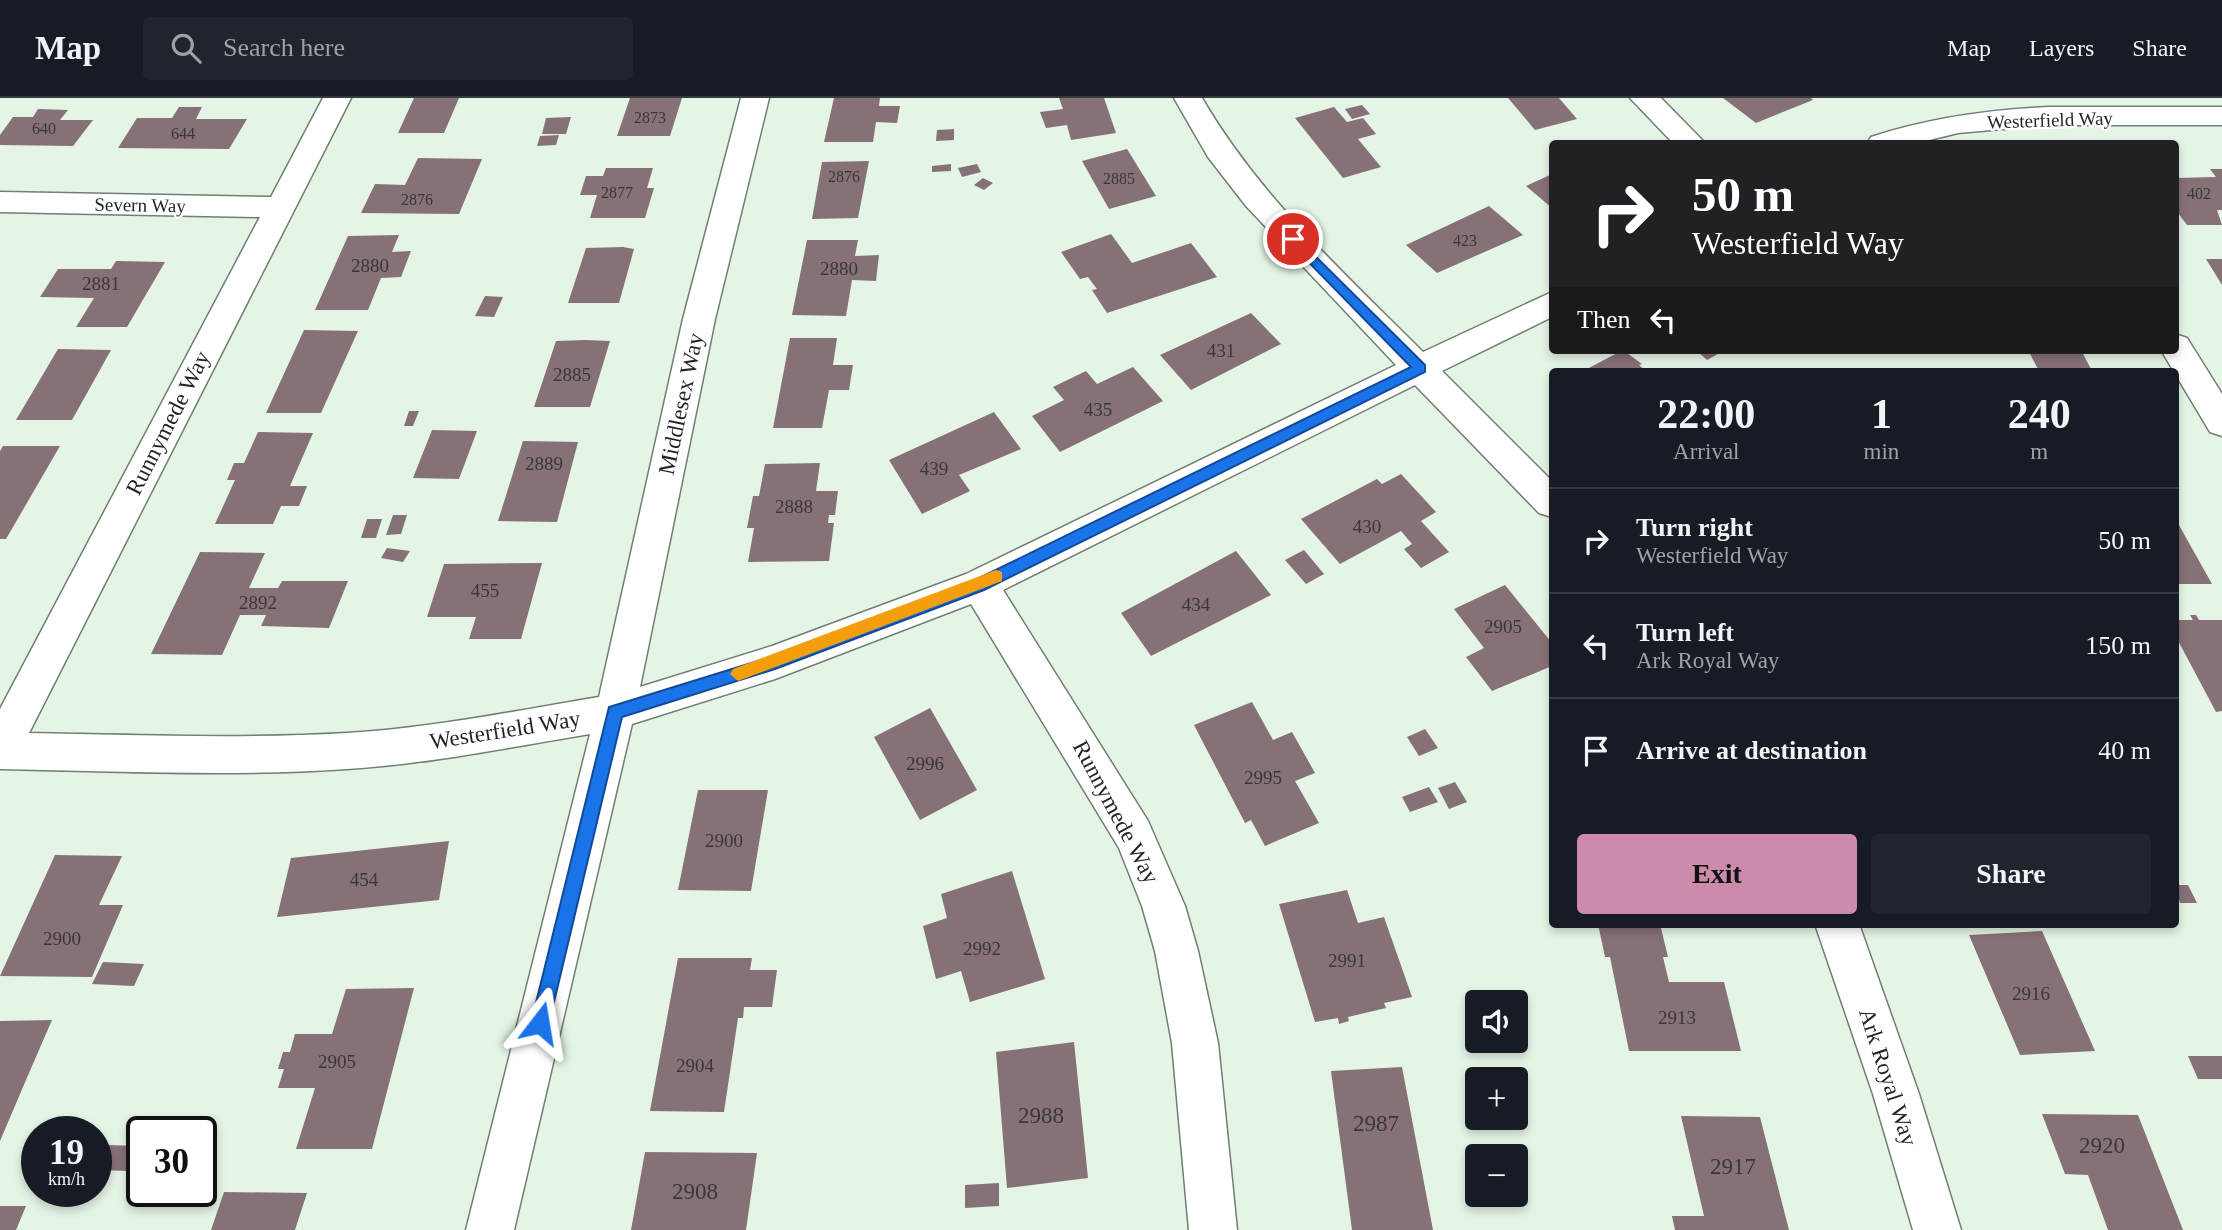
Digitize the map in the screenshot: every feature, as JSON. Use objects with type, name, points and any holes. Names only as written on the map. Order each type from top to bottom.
[{"type":"street","name":"Runnymede Way","points":[[0,750],[337,98]]},
{"type":"street","name":"Middlesex Way","points":[[490,1230],[615,712],[699,319],[755,98]]},
{"type":"street","points":[[1188,98],[1218,150],[1257,199],[1549,500]]},
{"type":"street","points":[[1644,98],[1688,140]]},
{"type":"street","name":"Westerfield Way","points":[[1894,140],[1930,129],[2031,108],[2222,116]]},
{"type":"street","points":[[2031,108],[2050,140]]},
{"type":"street","name":"Severn Way","points":[[0,202],[279,207]]},
{"type":"street","name":"Westerfield Way","points":[[0,750],[205,755],[348,751],[464,737],[615,712],[775,662],[979,585],[1549,304]]},
{"type":"street","points":[[2179,353],[2222,423]]},
{"type":"street","name":"Runnymede Way","points":[[979,585],[1074,733],[1146,859],[1155,883],[1168,920],[1187,993],[1205,1100],[1213,1230]]},
{"type":"street","name":"Ark Royal Way","points":[[1838,928],[1896,1094],[1937,1230]]},
{"type":"building","points":[[414,98],[459,98],[444,133],[398,133]]},
{"type":"building","points":[[630,98],[682,98],[670,136],[617,136]]},
{"type":"building","points":[[834,98],[880,98],[879,106],[900,106],[897,123],[876,122],[873,142],[824,142]]},
{"type":"building","points":[[1059,98],[1104,98],[1116,133],[1071,140],[1067,125],[1046,128],[1040,112],[1063,109]]},
{"type":"building","points":[[1508,98],[1559,98],[1577,119],[1535,130]]},
{"type":"building","points":[[1723,98],[1811,98],[1813,100],[1756,123]]},
{"type":"building","points":[[1362,105],[1370,114],[1352,119],[1345,109]]},
{"type":"building","points":[[179,107],[202,107],[196,119],[247,119],[229,149],[118,148],[137,118],[172,118]]},
{"type":"building","points":[[1334,107],[1347,122],[1363,118],[1376,134],[1358,139],[1381,167],[1343,178],[1295,118]]},
{"type":"building","points":[[38,109],[68,110],[60,120],[93,120],[73,146],[0,145],[0,135],[13,117],[33,117]]},
{"type":"building","points":[[571,117],[566,134],[542,134],[546,118]]},
{"type":"building","points":[[954,129],[954,140],[936,141],[937,130]]},
{"type":"building","points":[[559,135],[556,145],[537,146],[540,136]]},
{"type":"building","points":[[1127,149],[1156,196],[1109,209],[1082,161]]},
{"type":"building","points":[[418,158],[482,159],[459,214],[361,213],[375,184],[405,185]]},
{"type":"building","points":[[869,161],[858,218],[812,219],[822,162]]},
{"type":"building","points":[[951,164],[951,171],[932,172],[932,166]]},
{"type":"building","points":[[977,164],[981,172],[962,177],[958,168]]},
{"type":"building","points":[[606,168],[653,168],[647,188],[654,188],[645,218],[590,218],[597,195],[580,195],[586,176],[603,176]]},
{"type":"building","points":[[2210,169],[2222,169],[2222,210],[2217,210],[2222,225],[2187,225],[2179,214],[2179,178],[2216,177]]},
{"type":"building","points":[[1549,175],[1549,205],[1526,186]]},
{"type":"building","points":[[983,178],[993,183],[984,190],[974,185]]},
{"type":"building","points":[[1489,206],[1523,235],[1437,273],[1406,245]]},
{"type":"building","points":[[1111,234],[1132,263],[1191,243],[1217,277],[1107,313],[1092,290],[1097,289],[1088,277],[1080,279],[1061,252]]},
{"type":"building","points":[[399,235],[392,252],[411,251],[401,277],[381,278],[368,310],[315,310],[348,236]]},
{"type":"building","points":[[807,240],[858,240],[855,256],[879,255],[876,281],[852,280],[846,316],[792,315]]},
{"type":"building","points":[[586,248],[634,249],[619,303],[568,303]]},
{"type":"building","points":[[2206,259],[2222,259],[2222,285]]},
{"type":"building","points":[[116,261],[165,262],[127,327],[76,327],[94,298],[40,297],[58,269],[111,269]]},
{"type":"building","points":[[485,296],[503,297],[494,317],[475,316]]},
{"type":"building","points":[[1251,313],[1281,344],[1191,390],[1160,355]]},
{"type":"building","points":[[304,330],[358,331],[321,413],[266,413]]},
{"type":"building","points":[[790,338],[837,338],[833,365],[853,365],[849,390],[829,390],[822,428],[773,428]]},
{"type":"building","points":[[556,341],[610,341],[590,407],[534,407]]},
{"type":"building","points":[[58,349],[111,350],[72,420],[16,420]]},
{"type":"building","points":[[1615,354],[1628,354],[1642,364],[1639,365],[1642,368],[1589,368]]},
{"type":"building","points":[[1700,354],[1718,354],[1707,360]]},
{"type":"building","points":[[2030,354],[2083,354],[2090,368],[2037,368]]},
{"type":"building","points":[[1133,367],[1163,401],[1060,452],[1032,416],[1064,400],[1053,387],[1086,371],[1097,384]]},
{"type":"building","points":[[409,411],[419,411],[413,426],[404,426]]},
{"type":"building","points":[[994,412],[1021,449],[959,475],[970,491],[922,514],[889,460]]},
{"type":"building","points":[[432,430],[477,431],[459,479],[413,478]]},
{"type":"building","points":[[258,432],[313,433],[290,486],[307,486],[299,506],[281,506],[273,524],[215,524],[235,480],[227,480],[234,463],[244,463]]},
{"type":"building","points":[[523,441],[578,442],[557,522],[498,521]]},
{"type":"building","points":[[3,446],[60,446],[6,539],[0,539],[0,451]]},
{"type":"building","points":[[820,463],[816,491],[838,491],[835,515],[829,515],[828,523],[834,523],[829,561],[748,562],[754,528],[747,528],[753,496],[759,496],[765,464]]},
{"type":"building","points":[[1401,474],[1436,512],[1421,521],[1449,552],[1421,568],[1404,549],[1412,544],[1401,531],[1340,564],[1301,519],[1377,479],[1382,484]]},
{"type":"building","points":[[393,515],[407,515],[401,534],[386,535]]},
{"type":"building","points":[[367,519],[382,519],[376,538],[361,538]]},
{"type":"building","points":[[2179,525],[2212,584],[2179,584]]},
{"type":"building","points":[[387,548],[410,551],[403,562],[381,558]]},
{"type":"building","points":[[1304,550],[1324,574],[1306,584],[1285,560]]},
{"type":"building","points":[[1236,551],[1271,595],[1151,656],[1121,613]]},
{"type":"building","points":[[200,552],[265,553],[249,588],[278,588],[282,581],[348,581],[329,628],[261,626],[266,615],[240,615],[222,655],[151,654]]},
{"type":"building","points":[[542,563],[521,639],[469,639],[476,617],[427,617],[444,564]]},
{"type":"building","points":[[1505,585],[1549,639],[1549,667],[1492,691],[1466,657],[1484,648],[1454,609]]},
{"type":"building","points":[[2190,615],[2196,615],[2199,620],[2222,620],[2222,711],[2216,712],[2179,643],[2179,620],[2193,620]]},
{"type":"building","points":[[1252,702],[1273,740],[1292,732],[1315,773],[1295,781],[1319,823],[1265,846],[1251,820],[1245,823],[1194,725]]},
{"type":"building","points":[[930,708],[977,790],[920,820],[874,737]]},
{"type":"building","points":[[1425,729],[1438,748],[1419,756],[1407,737]]},
{"type":"building","points":[[1455,782],[1467,802],[1449,809],[1438,788]]},
{"type":"building","points":[[1429,787],[1438,802],[1410,812],[1402,797]]},
{"type":"building","points":[[698,790],[768,790],[751,891],[678,890]]},
{"type":"building","points":[[449,841],[439,900],[277,917],[291,858]]},
{"type":"building","points":[[55,855],[122,856],[99,905],[123,905],[92,977],[0,976]]},
{"type":"building","points":[[1012,871],[1045,979],[970,1002],[961,971],[936,979],[923,926],[947,918],[941,894]]},
{"type":"building","points":[[2179,885],[2188,885],[2197,903],[2180,903]]},
{"type":"building","points":[[1347,890],[1358,923],[1384,917],[1412,997],[1384,1003],[1386,1008],[1348,1017],[1349,1021],[1339,1024],[1338,1018],[1315,1022],[1279,904]]},
{"type":"building","points":[[1599,928],[1661,928],[1668,957],[1663,957],[1669,982],[1724,982],[1741,1051],[1629,1051],[1610,957],[1605,957]]},
{"type":"building","points":[[2042,931],[2095,1051],[2020,1055],[1969,935]]},
{"type":"building","points":[[678,958],[752,958],[750,970],[777,970],[772,1007],[744,1007],[743,1018],[738,1018],[724,1112],[650,1111]]},
{"type":"building","points":[[103,962],[144,964],[134,986],[92,984]]},
{"type":"building","points":[[414,988],[372,1149],[296,1149],[315,1088],[278,1088],[284,1069],[278,1069],[283,1052],[290,1052],[295,1034],[332,1034],[346,989]]},
{"type":"building","points":[[52,1020],[26,1080],[0,1141],[0,1021]]},
{"type":"building","points":[[1074,1042],[1088,1178],[1007,1188],[996,1052]]},
{"type":"building","points":[[2188,1056],[2222,1056],[2222,1079],[2198,1079]]},
{"type":"building","points":[[1402,1067],[1433,1230],[1352,1230],[1331,1071]]},
{"type":"building","points":[[2042,1114],[2138,1115],[2183,1230],[2108,1230],[2088,1175],[2065,1174]]},
{"type":"building","points":[[1681,1116],[1760,1117],[1789,1230],[1675,1230],[1672,1216],[1704,1216]]},
{"type":"building","points":[[112,1145],[126,1146],[126,1171],[112,1170]]},
{"type":"building","points":[[645,1152],[757,1153],[746,1230],[631,1230]]},
{"type":"building","points":[[999,1183],[999,1206],[965,1208],[965,1185]]},
{"type":"building","points":[[224,1192],[307,1193],[295,1230],[211,1230]]},
{"type":"building","points":[[0,1206],[26,1207],[16,1230],[0,1230]]},
{"type":"slow traffic","points":[[738,674],[801,653],[996,577]]},
{"type":"route","points":[[540,1023],[615,712],[775,662],[979,585],[1421,368],[1293,239]]}]
